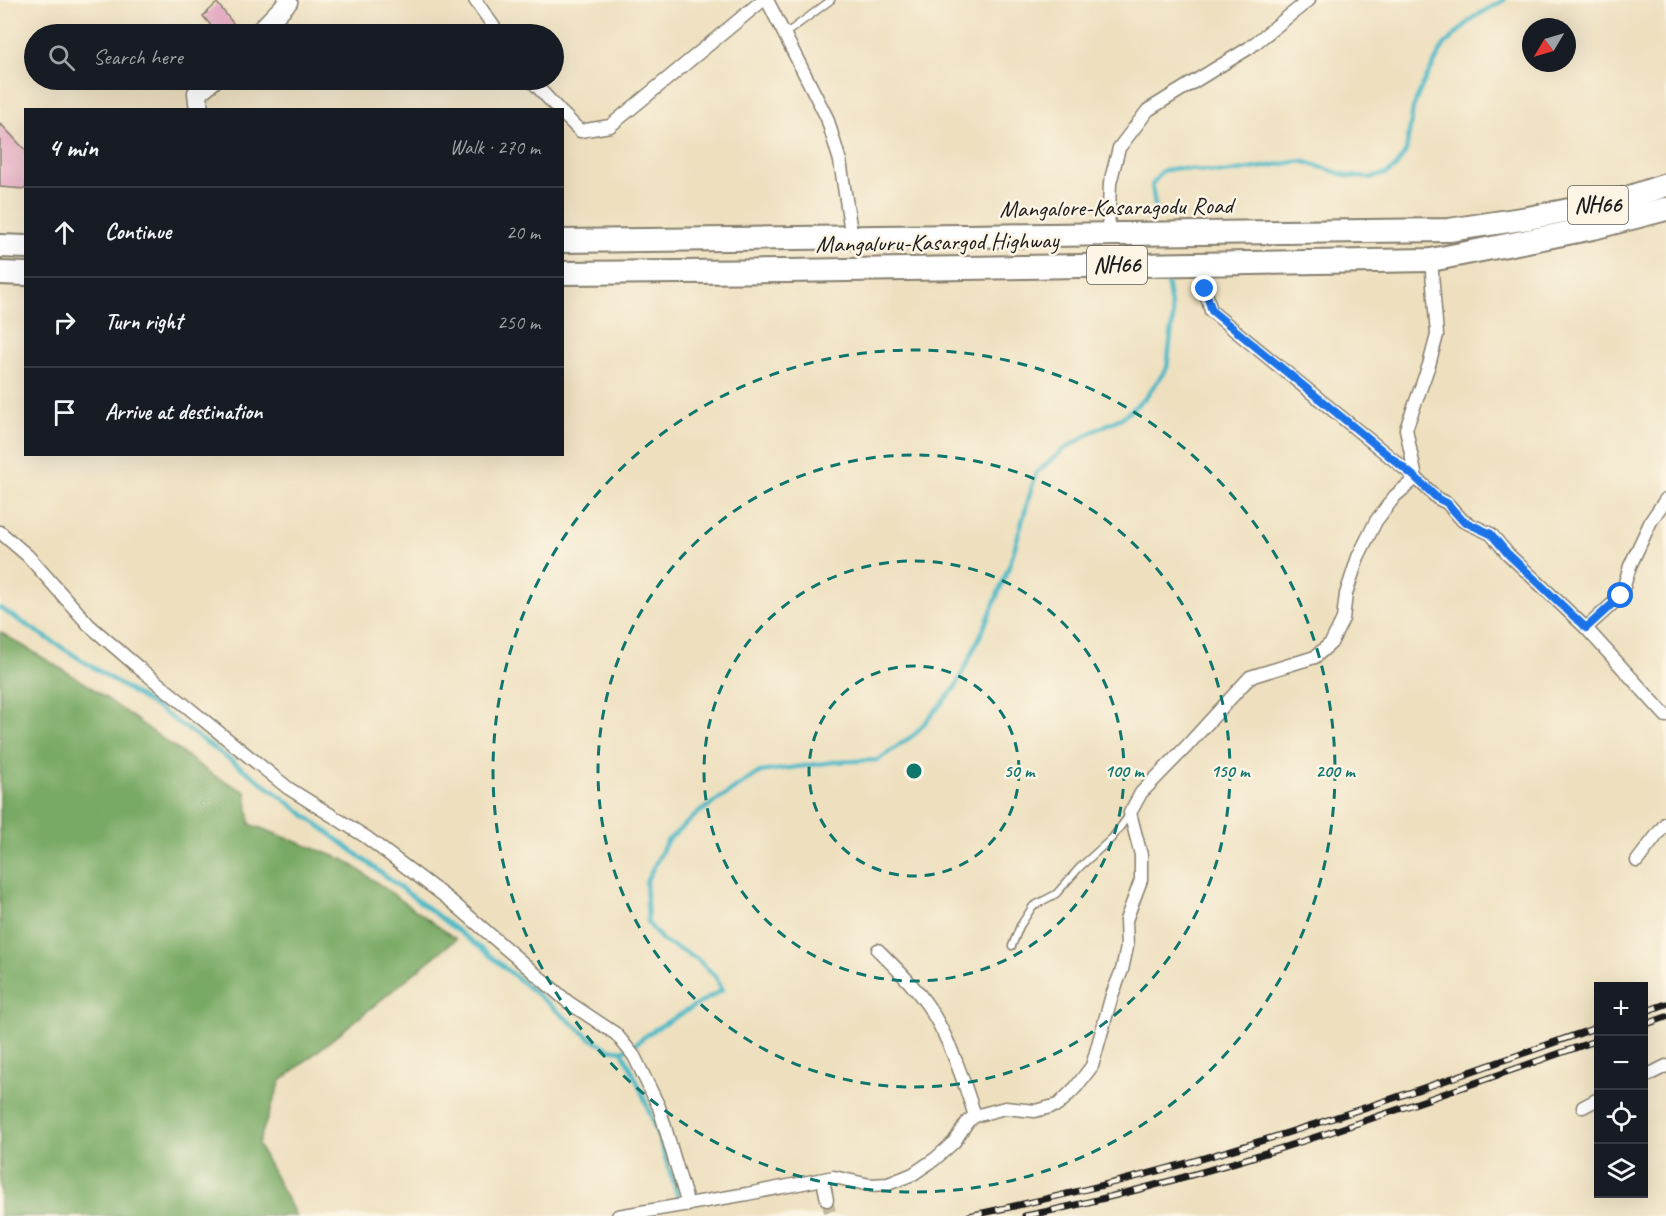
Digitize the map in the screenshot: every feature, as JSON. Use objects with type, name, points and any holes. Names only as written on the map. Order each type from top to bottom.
[{"type":"highway","name":"Mangalore-Kasaragodu Road","points":[[564,241],[1449,230],[1621,200],[1666,186]]},
{"type":"highway","name":"Mangaluru-Kasargod Highway","points":[[564,273],[1431,260],[1593,228],[1666,208]]},
{"type":"highway","points":[[0,246],[24,247]]},
{"type":"highway","points":[[0,273],[24,274]]},
{"type":"street","points":[[267,24],[288,2],[287,0]]},
{"type":"street","points":[[475,0],[492,24]]},
{"type":"street","points":[[564,115],[580,131],[610,126],[765,0],[826,118],[840,161],[852,238]]},
{"type":"street","points":[[1108,234],[1110,183],[1119,147],[1148,110],[1249,48],[1309,0]]},
{"type":"street","points":[[199,108],[197,93],[201,90]]},
{"type":"street","points":[[540,90],[557,108]]},
{"type":"street","points":[[1416,478],[1406,429],[1430,365],[1437,335],[1431,260]]},
{"type":"street","points":[[1201,264],[1205,289],[1212,311],[1416,478],[1437,498],[1447,503],[1463,521],[1491,534],[1508,554],[1586,628],[1666,716]]},
{"type":"street","points":[[618,1216],[834,1178],[870,1185],[888,1184],[913,1174],[935,1160],[954,1142],[975,1116],[1005,1108],[1035,1111],[1058,1105],[1092,1066],[1112,995],[1122,970],[1127,947],[1126,920],[1141,880],[1141,855],[1130,813],[1141,794],[1250,676],[1315,657],[1331,643],[1343,619],[1346,594],[1358,556],[1376,521],[1395,496],[1416,478]]},
{"type":"street","points":[[1586,628],[1621,596],[1630,566],[1651,521],[1666,499]]},
{"type":"street","points":[[0,532],[28,556],[89,625],[139,668],[288,789],[366,837],[451,900],[568,1002],[616,1034],[634,1056],[659,1107],[688,1204]]},
{"type":"street","points":[[1637,861],[1666,823]]},
{"type":"street","points":[[878,950],[904,976],[930,1008],[948,1042],[975,1116]]},
{"type":"street","points":[[1648,1075],[1666,1066]]},
{"type":"street","points":[[1583,1107],[1594,1102]]},
{"type":"street","points":[[823,1180],[827,1200]]},
{"type":"lane","points":[[784,34],[831,0]]},
{"type":"lane","points":[[1011,946],[1033,906],[1056,894],[1080,867],[1112,838],[1130,813]]},
{"type":"green space","points":[[0,632],[85,683],[213,775],[246,792],[250,824],[345,860],[456,939],[281,1081],[258,1144],[296,1216],[0,1216]]},
{"type":"building","points":[[217,3],[234,24],[210,24],[203,16]]},
{"type":"building","points":[[0,123],[24,149],[24,189],[0,187]]},
{"type":"waterway","points":[[1156,213],[1152,185],[1162,171],[1177,168],[1224,173],[1302,161],[1348,176],[1369,178],[1386,174],[1395,168],[1406,151],[1413,108],[1444,45],[1474,17],[1504,0]]},
{"type":"waterway","points":[[0,608],[160,710],[260,781],[483,950],[590,1038],[609,1049],[622,1051],[722,990],[716,977],[696,958],[663,941],[648,923],[646,882],[667,841],[698,813],[760,772],[833,762],[878,760],[915,734],[955,688],[984,628],[1010,564],[1036,473],[1063,450],[1123,417],[1145,398],[1167,368],[1173,318],[1167,281]]},
{"type":"waterway","points":[[622,1051],[646,1104],[678,1197]]},
{"type":"tunnel","points":[[827,1200],[831,1216]]},
{"type":"railway","points":[[1648,1011],[1666,1004]]},
{"type":"railway","points":[[1648,1024],[1666,1017]]},
{"type":"railway","points":[[969,1216],[1125,1180],[1229,1151],[1388,1100],[1594,1028]]},
{"type":"railway","points":[[1025,1216],[1098,1200],[1243,1160],[1386,1114],[1594,1041]]},
{"type":"route","points":[[1205,289],[1212,311],[1416,478],[1437,498],[1447,503],[1463,521],[1491,534],[1508,554],[1586,628],[1621,596]]}]
